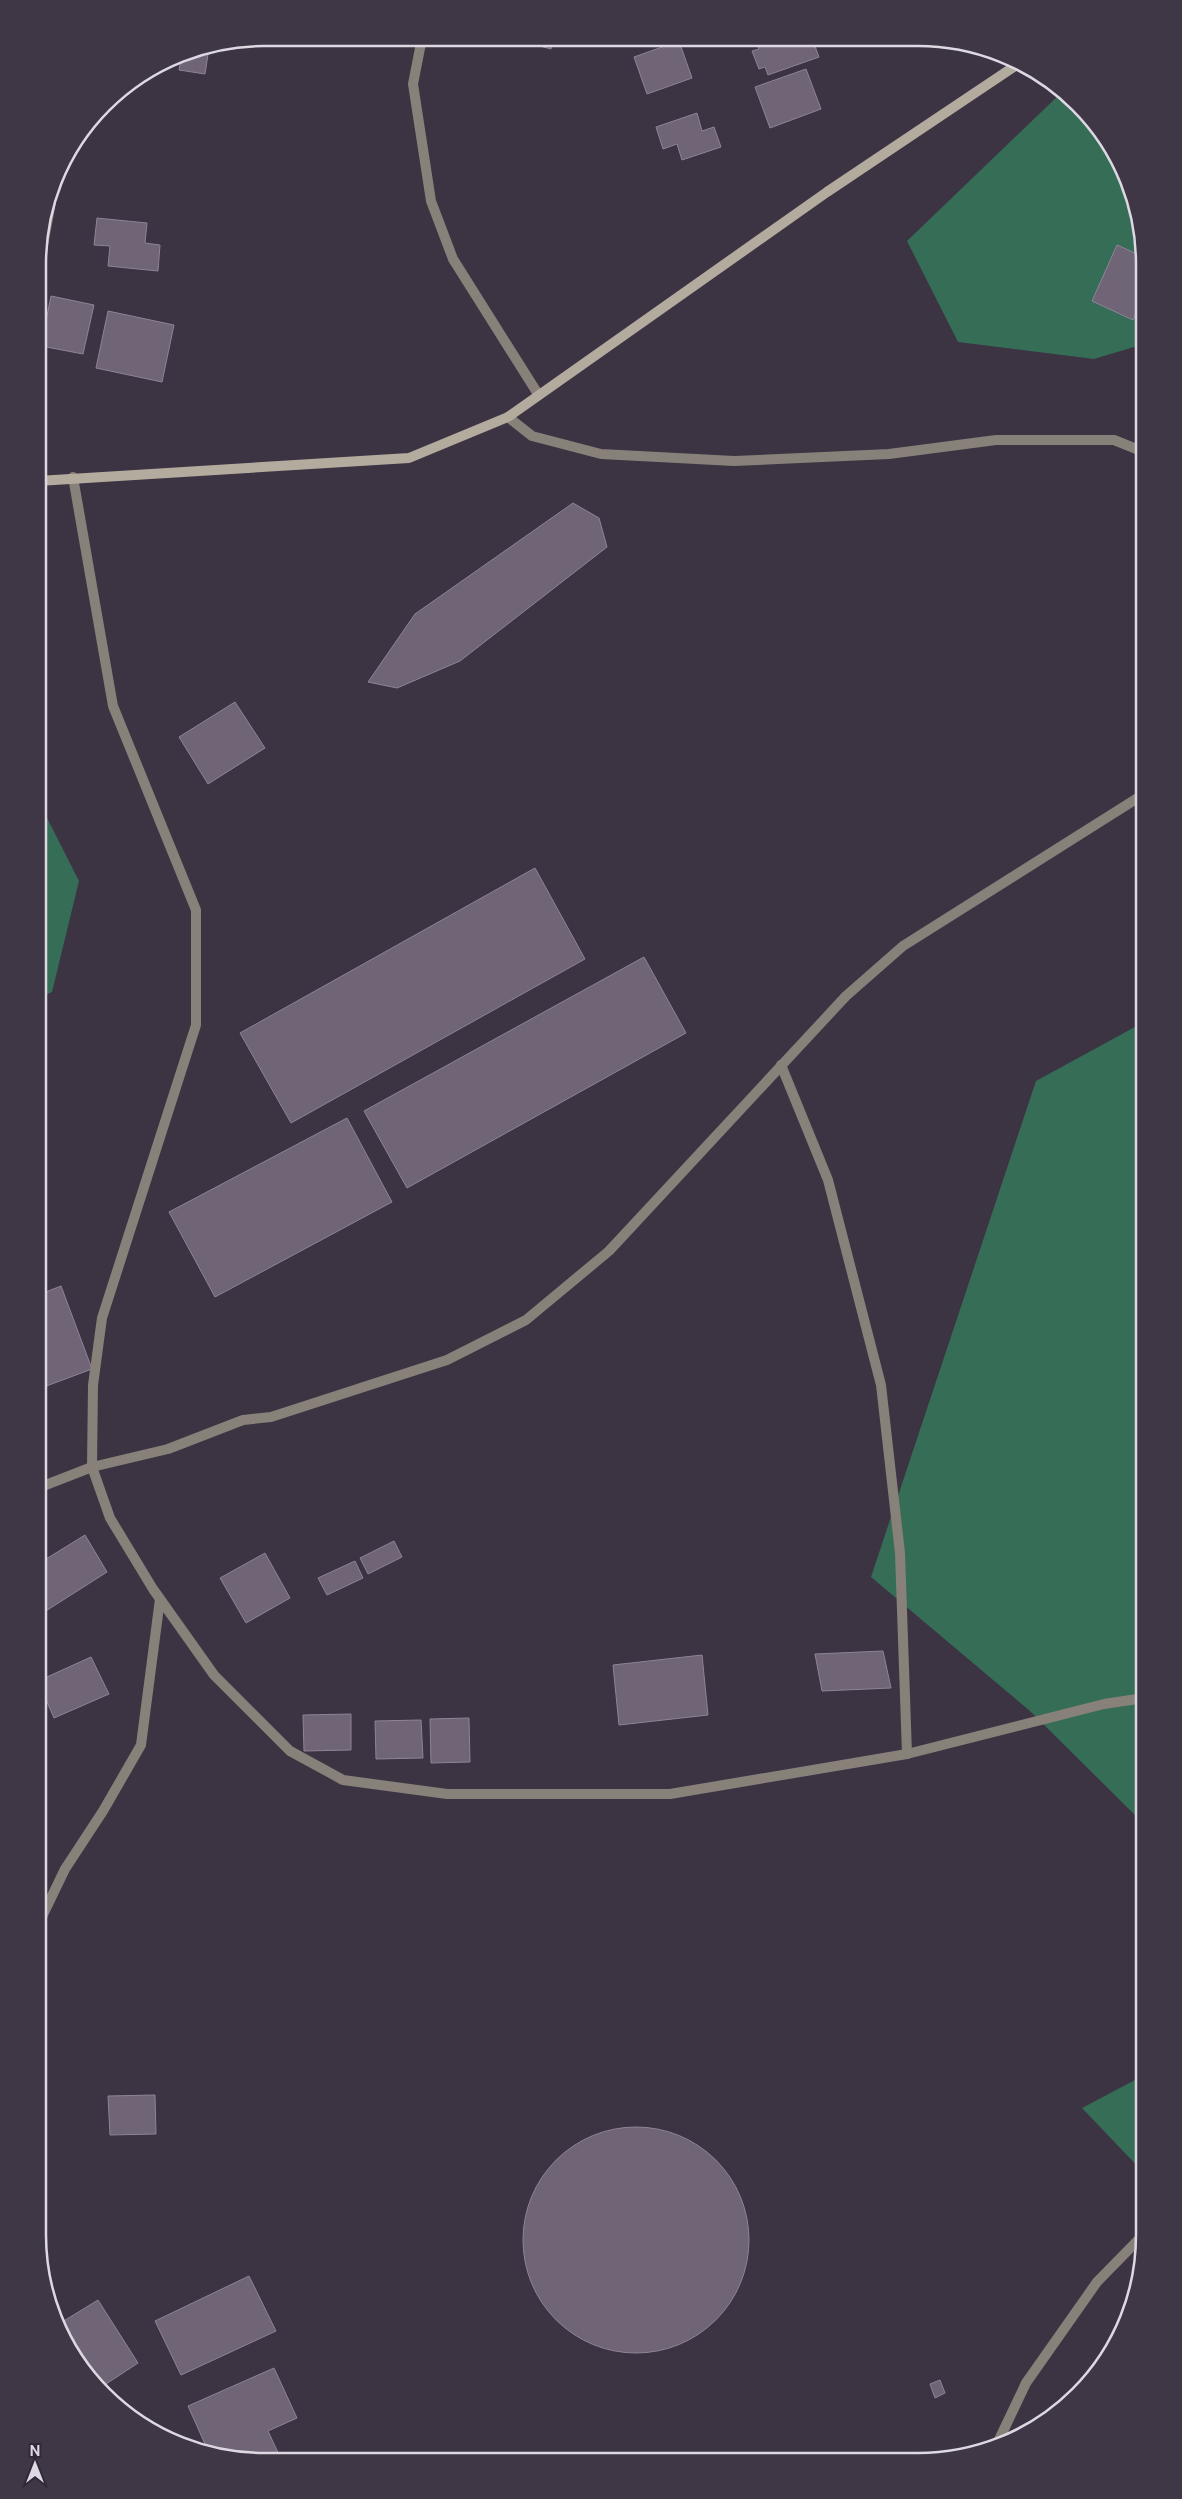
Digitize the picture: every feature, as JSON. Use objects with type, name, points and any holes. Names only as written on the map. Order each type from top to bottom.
[{"type":"street","points":[[420,46],[413,84],[431,201],[453,259],[538,394]]},
{"type":"street","points":[[46,480],[409,458],[508,417],[826,192],[1012,68]]},
{"type":"street","points":[[508,417],[532,436],[601,454],[734,461],[888,454],[996,440],[1114,440],[1136,449]]},
{"type":"street","points":[[73,477],[113,706],[196,910],[196,1025],[102,1318],[93,1385],[92,1467],[110,1518],[160,1599],[214,1675],[290,1751],[343,1780],[447,1794],[670,1794],[907,1754],[1104,1704],[1136,1699]]},
{"type":"street","points":[[46,1485],[92,1467],[168,1449],[243,1420],[271,1417],[447,1360],[526,1320],[609,1251],[846,996],[903,946],[1136,799]]},
{"type":"street","points":[[781,1065],[828,1180],[881,1384],[900,1553],[907,1754]]},
{"type":"street","points":[[46,1908],[65,1869],[103,1811],[140,1744],[160,1599]]},
{"type":"street","points":[[1001,2436],[1026,2383],[1097,2282],[1135,2243]]},
{"type":"green space","points":[[1057,96],[1082,120],[1099,143],[1107,155],[1124,194],[1134,236],[1136,346],[1094,359],[958,342],[907,241]]},
{"type":"green space","points":[[46,816],[79,881],[52,992],[46,995]]},
{"type":"green space","points":[[1136,1026],[1136,1816],[1030,1711],[871,1577],[1036,1081]]},
{"type":"green space","points":[[1136,2078],[1136,2165],[1082,2108]]},
{"type":"building","points":[[540,46],[552,46],[551,49]]},
{"type":"building","points":[[665,46],[681,46],[692,78],[647,94],[634,57]]},
{"type":"building","points":[[758,46],[815,46],[819,57],[768,75],[765,67],[759,69],[752,51],[759,49]]},
{"type":"building","points":[[208,54],[205,74],[179,70],[180,63]]},
{"type":"building","points":[[806,69],[821,109],[770,128],[755,87]]},
{"type":"building","points":[[697,113],[702,131],[714,127],[721,147],[682,160],[677,144],[663,149],[656,127]]},
{"type":"building","points":[[97,218],[147,223],[145,243],[160,245],[158,271],[108,266],[110,246],[94,245]]},
{"type":"building","points":[[1117,245],[1135,253],[1136,313],[1133,320],[1092,301]]},
{"type":"building","points":[[51,296],[94,305],[83,354],[46,347],[46,321]]},
{"type":"building","points":[[108,311],[174,325],[162,382],[96,368]]},
{"type":"building","points":[[573,503],[599,518],[607,547],[460,661],[397,688],[368,682],[415,614]]},
{"type":"building","points":[[235,702],[265,748],[208,784],[179,737]]},
{"type":"building","points":[[535,868],[585,959],[291,1123],[240,1033]]},
{"type":"building","points":[[644,957],[686,1033],[407,1188],[364,1111]]},
{"type":"building","points":[[347,1118],[392,1202],[215,1297],[169,1212]]},
{"type":"building","points":[[61,1286],[92,1369],[46,1386],[46,1292]]},
{"type":"building","points":[[85,1535],[107,1572],[46,1611],[46,1559]]},
{"type":"building","points":[[394,1541],[402,1557],[368,1574],[360,1558]]},
{"type":"building","points":[[265,1553],[290,1598],[246,1623],[220,1578]]},
{"type":"building","points":[[355,1561],[363,1578],[327,1595],[318,1578]]},
{"type":"building","points":[[883,1651],[891,1688],[822,1691],[815,1654]]},
{"type":"building","points":[[702,1655],[708,1715],[619,1725],[613,1665]]},
{"type":"building","points":[[91,1657],[109,1694],[54,1718],[46,1700],[46,1677]]},
{"type":"building","points":[[351,1714],[351,1750],[304,1751],[303,1715]]},
{"type":"building","points":[[469,1718],[470,1762],[431,1763],[430,1719]]},
{"type":"building","points":[[421,1720],[423,1758],[376,1759],[375,1721]]},
{"type":"building","points":[[155,2095],[156,2134],[110,2135],[108,2096]]},
{"type":"building","points":[[636,2127],[658,2129],[689,2140],[716,2160],[736,2187],[747,2218],[749,2240],[747,2262],[736,2293],[716,2320],[689,2340],[658,2351],[636,2353],[614,2351],[583,2340],[556,2320],[536,2293],[525,2262],[523,2240],[525,2218],[536,2187],[556,2160],[583,2140],[614,2129]]},
{"type":"building","points":[[249,2276],[276,2331],[181,2375],[155,2321]]},
{"type":"building","points":[[98,2300],[138,2363],[105,2384],[90,2365],[72,2338],[64,2321]]},
{"type":"building","points":[[274,2368],[297,2418],[268,2431],[278,2453],[236,2451],[205,2444],[188,2406]]},
{"type":"building","points":[[940,2380],[945,2393],[935,2398],[930,2384]]}]
